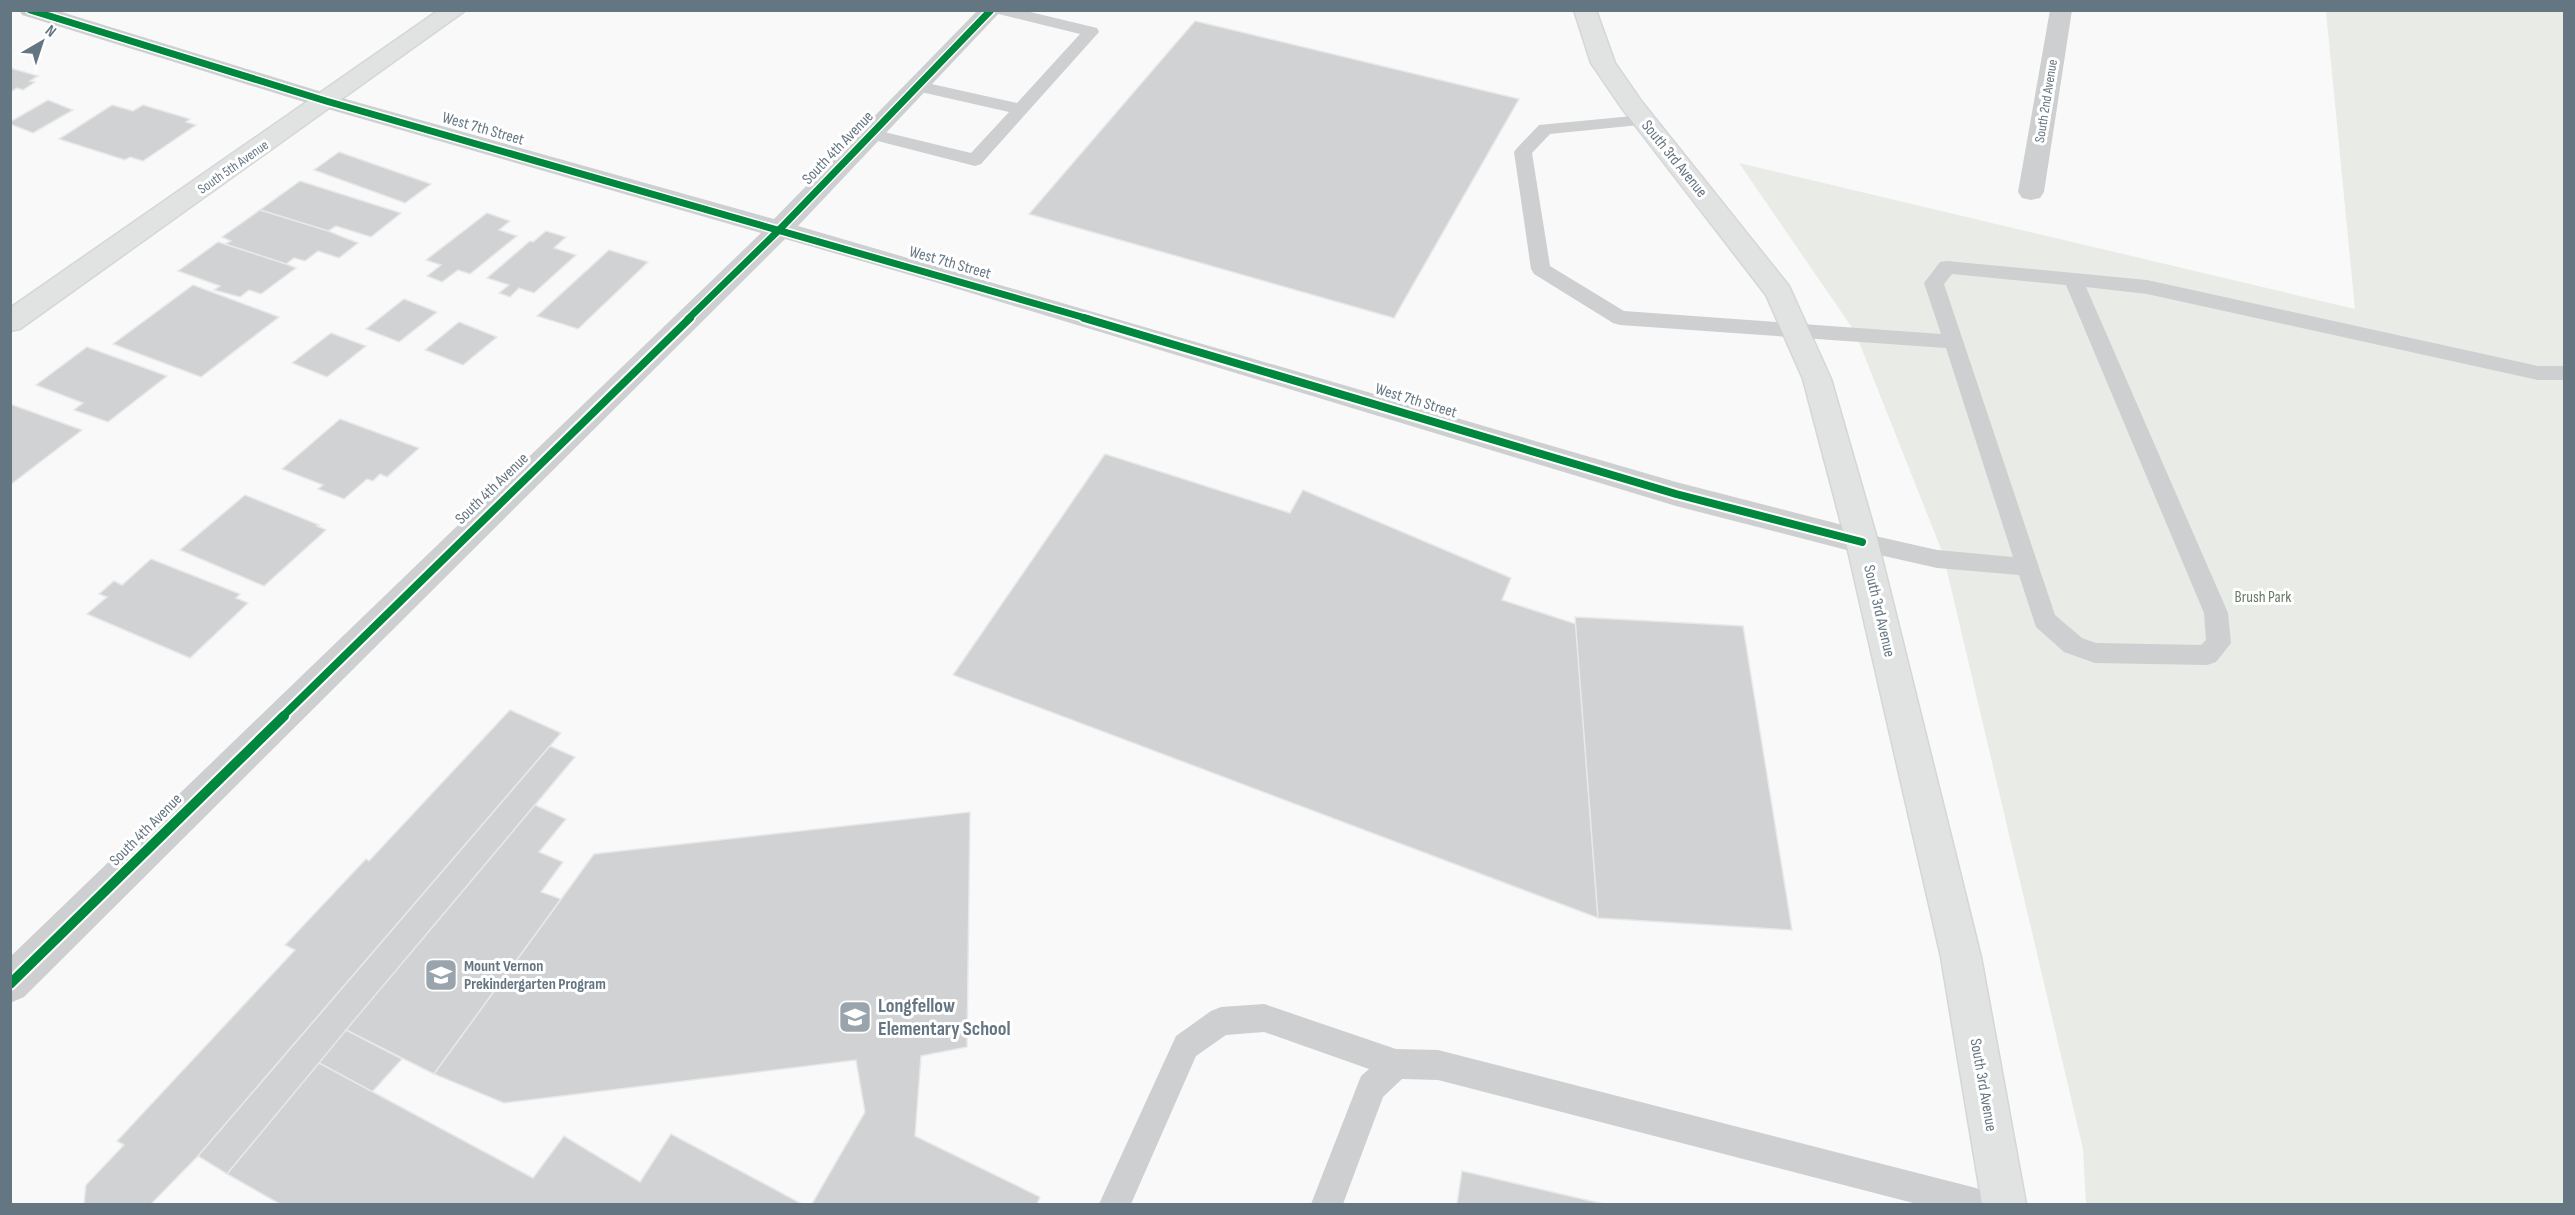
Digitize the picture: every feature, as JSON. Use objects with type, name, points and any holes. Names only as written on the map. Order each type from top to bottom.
[{"type":"street","name":"West 7th Street","points":[[30,10],[327,101],[948,277],[1676,494],[1862,542]]},
{"type":"street","name":"South 5th Avenue","points":[[10,322],[455,10]]},
{"type":"street","name":"South 4th Avenue","points":[[10,984],[779,230],[991,10]]},
{"type":"street","name":"South 3rd Avenue","points":[[1585,10],[1603,63],[1643,120],[1779,292],[1817,379],[1862,542],[1961,957],[2004,1204]]},
{"type":"street","name":"South 2nd Avenue","points":[[2031,192],[2061,10]]},
{"type":"lane","points":[[872,134],[975,160],[1091,32],[1000,10]]},
{"type":"lane","points":[[918,86],[1021,109]]},
{"type":"lane","points":[[1643,120],[1545,129],[1523,153],[1542,269],[1620,318],[1795,330],[1872,338],[1954,342]]},
{"type":"lane","points":[[2073,279],[2216,613],[2219,643],[2207,655],[2095,653],[2073,645],[2045,620],[1934,283],[1947,267],[2073,279],[2147,288],[2538,373],[2565,373]]},
{"type":"lane","points":[[1862,542],[1937,559],[2027,567]]},
{"type":"lane","points":[[1115,1204],[1186,1046],[1221,1021],[1264,1018],[1396,1064],[1438,1065],[1976,1204]]},
{"type":"lane","points":[[1327,1204],[1372,1087],[1396,1064]]},
{"type":"green space","name":"Brush Park","points":[[2326,11],[2564,11],[2564,1204],[2086,1204],[2083,1149],[1943,554],[1855,332],[1739,163],[2355,309]]},
{"type":"building","points":[[1195,21],[1519,99],[1394,318],[1029,214]]},
{"type":"building","points":[[10,68],[38,76],[30,81],[35,82],[23,90],[17,88],[10,92]]},
{"type":"building","points":[[48,100],[73,110],[33,133],[10,124],[10,122]]},
{"type":"building","points":[[112,105],[133,111],[143,105],[190,119],[186,122],[196,125],[143,161],[130,157],[125,160],[59,139]]},
{"type":"building","points":[[339,152],[431,184],[405,203],[314,170]]},
{"type":"building","points":[[300,181],[401,213],[371,237],[336,226],[328,231],[260,210]]},
{"type":"building","points":[[260,210],[358,243],[339,258],[318,251],[305,261],[294,258],[286,264],[225,244],[231,241],[222,237]]},
{"type":"building","points":[[487,213],[510,221],[499,230],[517,236],[470,274],[458,270],[442,282],[427,276],[441,265],[426,260]]},
{"type":"building","points":[[546,231],[566,237],[554,248],[576,255],[534,293],[519,288],[510,297],[499,293],[509,285],[487,278],[530,241],[533,242]]},
{"type":"building","points":[[218,242],[296,268],[261,294],[249,290],[240,297],[214,290],[220,286],[178,271]]},
{"type":"building","points":[[609,250],[648,262],[578,329],[537,316]]},
{"type":"building","points":[[193,285],[279,317],[201,377],[113,344]]},
{"type":"building","points":[[404,299],[437,312],[399,342],[366,329]]},
{"type":"building","points":[[459,322],[497,337],[463,365],[425,350]]},
{"type":"building","points":[[331,333],[366,346],[327,377],[292,363]]},
{"type":"building","points":[[87,347],[167,376],[108,422],[74,410],[83,403],[36,385]]},
{"type":"building","points":[[10,404],[82,430],[10,485]]},
{"type":"building","points":[[340,419],[419,448],[387,477],[380,474],[373,481],[367,479],[344,499],[318,489],[323,485],[282,469]]},
{"type":"building","points":[[1105,454],[1290,513],[1303,490],[1511,578],[1502,600],[1576,624],[1598,918],[953,675]]},
{"type":"building","points":[[245,495],[319,525],[317,526],[326,530],[264,586],[180,550]]},
{"type":"building","points":[[151,559],[240,594],[236,598],[248,603],[190,658],[87,614],[107,597],[99,594],[114,581],[122,585]]},
{"type":"building","points":[[1575,617],[1743,626],[1792,930],[1598,918]]},
{"type":"building","points":[[510,710],[561,733],[198,1156],[151,1204],[84,1204],[86,1185],[124,1145],[117,1141],[295,950],[285,945],[366,859],[369,861]]},
{"type":"building","points":[[550,746],[575,757],[227,1174],[198,1156]]},
{"type":"building","points":[[535,805],[566,819],[539,852],[563,862],[541,892],[561,899],[434,1074],[346,1030]]},
{"type":"building","points":[[970,812],[967,1047],[921,1056],[915,1136],[1040,1197],[1037,1204],[812,1204],[865,1112],[856,1060],[504,1103],[434,1074],[594,854]]},
{"type":"building","points":[[346,1030],[402,1059],[372,1092],[319,1063]]},
{"type":"building","points":[[319,1063],[533,1178],[564,1136],[640,1182],[671,1134],[802,1204],[280,1204],[227,1174]]},
{"type":"building","points":[[1462,1171],[1604,1204],[1457,1204]]},
{"type":"cycle path","points":[[30,10],[326,101],[948,277],[1676,494],[1862,542]]},
{"type":"cycle path","points":[[10,984],[779,230],[991,10]]},
{"type":"place","name":"Mount Vernon Prekindergarten Program","points":[[441,975]]},
{"type":"place","name":"Longfellow Elementary School","points":[[855,1017]]}]
